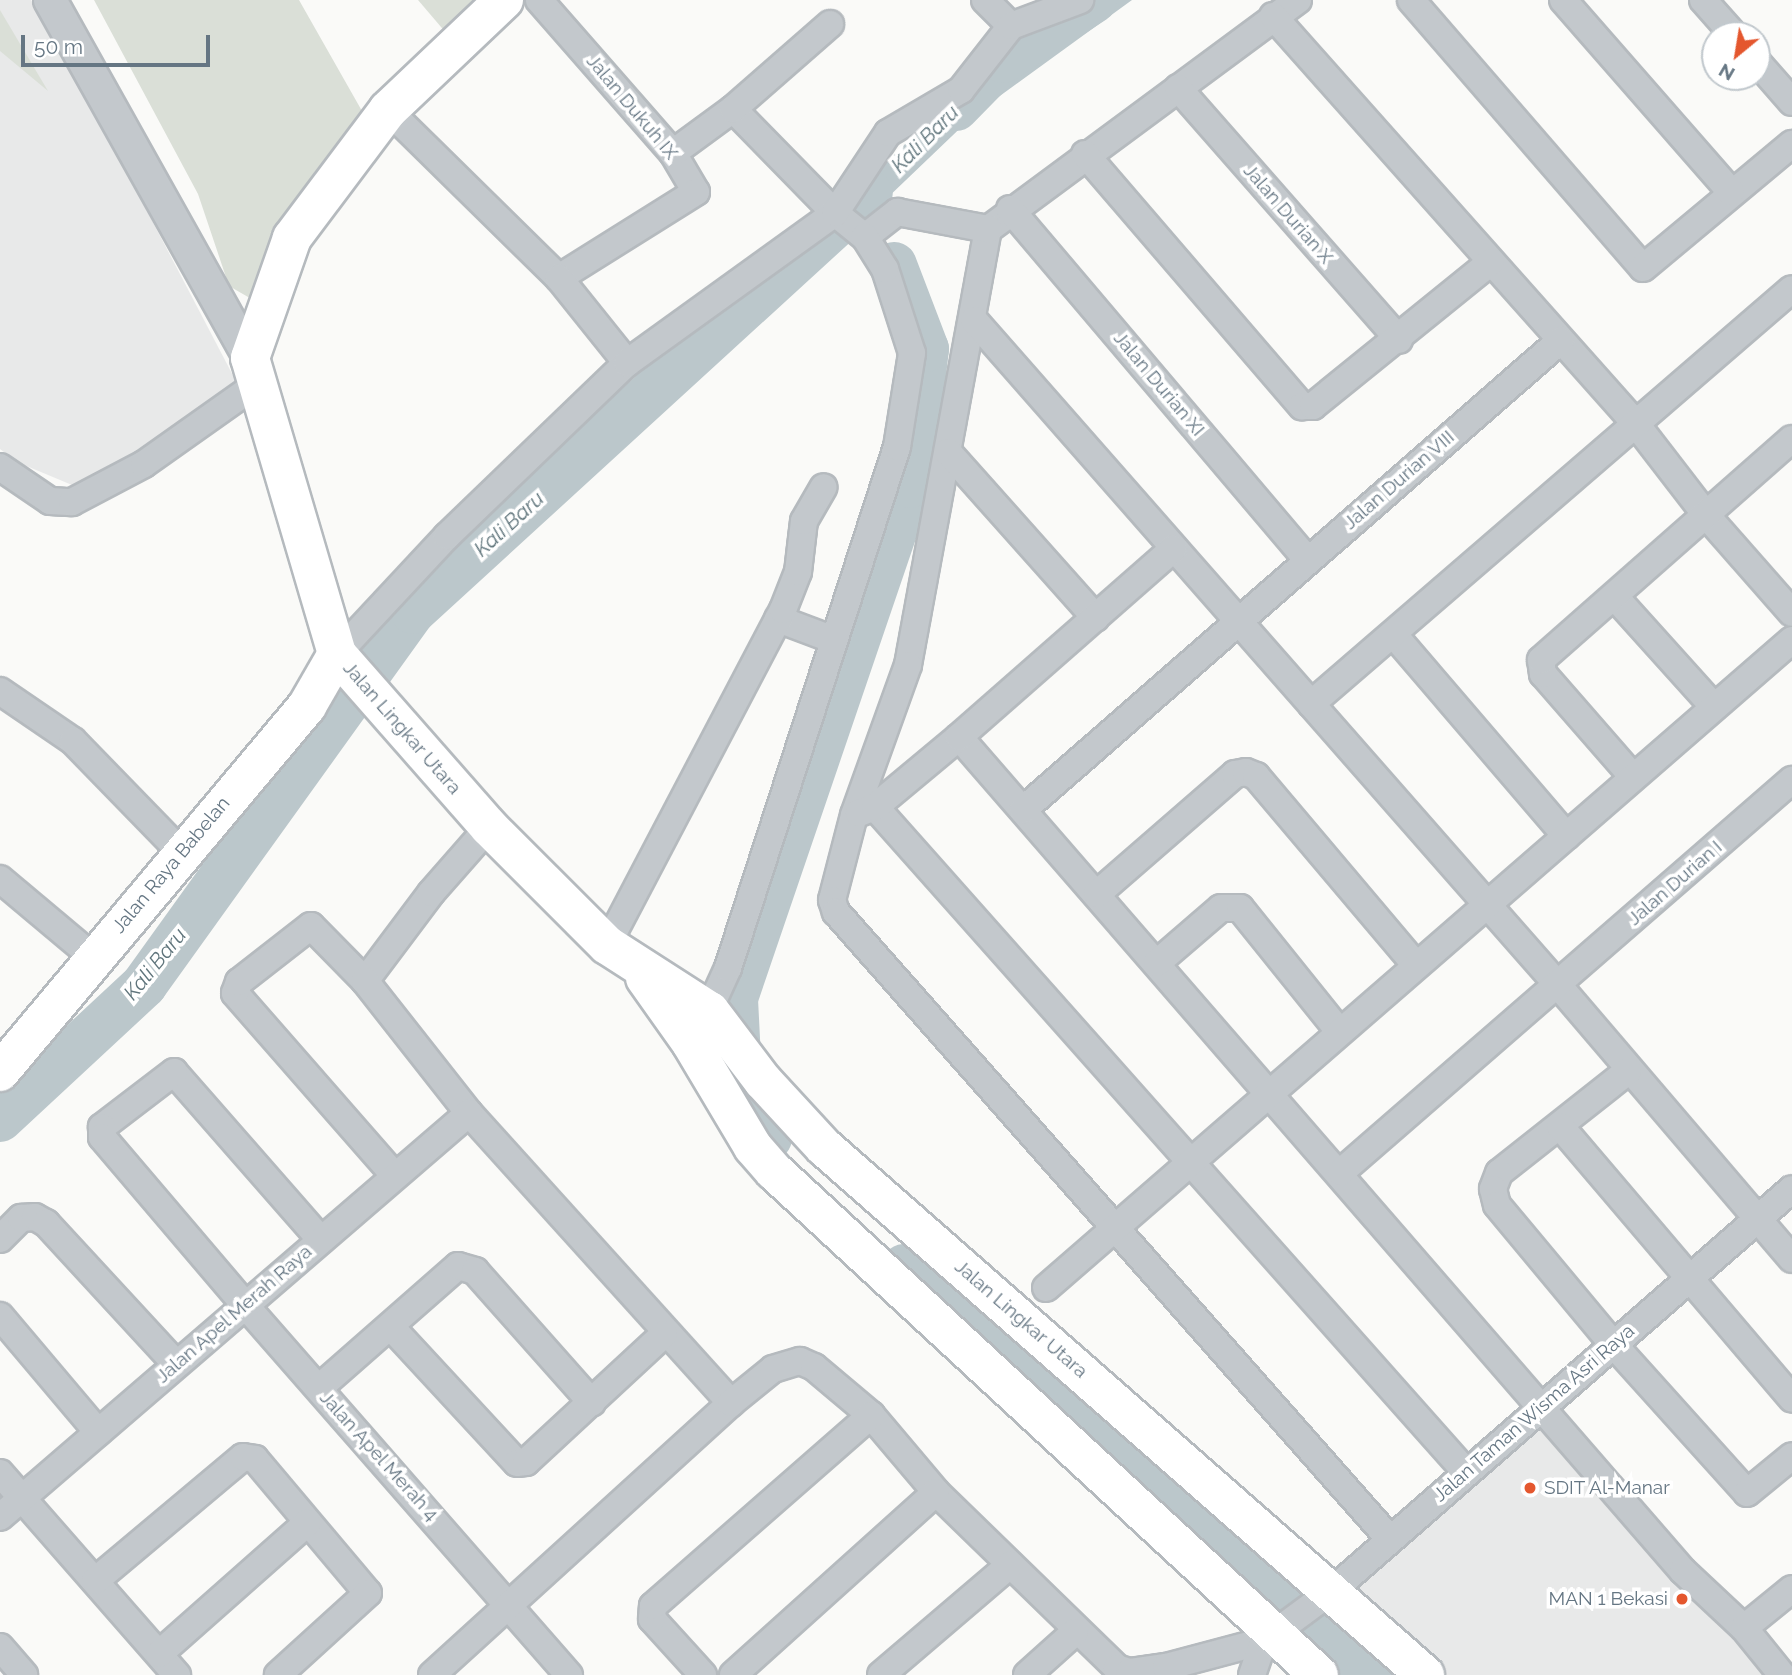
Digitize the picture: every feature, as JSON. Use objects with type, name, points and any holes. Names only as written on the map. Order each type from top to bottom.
[{"type":"main road","points":[[254,371],[292,238],[388,110],[504,0]]},
{"type":"main road","name":"Jalan Lingkar Utara","points":[[254,371],[339,656],[489,827],[618,950],[707,1024],[824,1147],[1425,1675]]},
{"type":"main road","name":"Jalan Raya Babelan","points":[[1,1070],[93,957],[307,706],[339,656]]},
{"type":"main road","name":"Jalan Lingkar Utara","points":[[707,1024],[754,1147],[774,1171],[1277,1633],[1319,1675]]},
{"type":"street","points":[[0,467],[50,501],[72,502],[144,464],[254,371],[50,0]]},
{"type":"street","name":"Jalan Dukuh IX","points":[[539,0],[673,152],[696,192],[559,278]]},
{"type":"street","points":[[985,0],[1011,26]]},
{"type":"street","points":[[860,228],[888,133],[961,90],[1011,26],[1080,0]]},
{"type":"street","points":[[1298,0],[1010,209],[988,229],[974,320],[908,665],[864,811],[835,882],[832,900],[836,912],[1389,1538]]},
{"type":"street","points":[[1411,0],[1643,268],[1731,192],[1792,144]]},
{"type":"street","points":[[1563,0],[1731,192]]},
{"type":"street","points":[[1703,0],[1722,21]]},
{"type":"street","points":[[1273,16],[1636,424],[1706,515],[1792,613]]},
{"type":"street","points":[[673,152],[733,110],[830,24]]},
{"type":"street","points":[[1771,78],[1792,102]]},
{"type":"street","name":"Jalan Durian X","points":[[1178,88],[1399,340]]},
{"type":"street","points":[[388,110],[559,278],[627,363]]},
{"type":"street","points":[[707,1024],[897,447],[912,353],[885,269],[860,228],[733,110]]},
{"type":"street","points":[[1085,154],[1302,405],[1313,406],[1399,340],[1491,262]]},
{"type":"street","name":"Jalan Durian XI","points":[[1010,209],[1307,559]]},
{"type":"street","points":[[339,656],[447,536],[627,363],[860,228],[897,212],[920,212],[988,229]]},
{"type":"street","points":[[1311,704],[1792,289]]},
{"type":"street","points":[[974,320],[1558,985],[1628,1071],[1792,1259]]},
{"type":"street","name":"Jalan Durian VIII","points":[[1023,810],[1307,559],[1562,340]]},
{"type":"street","points":[[1633,777],[1540,667],[1541,660],[1792,440]]},
{"type":"street","points":[[948,452],[1096,618]]},
{"type":"street","points":[[618,950],[778,619],[798,572],[804,521],[824,487]]},
{"type":"street","points":[[864,811],[959,737],[1174,548]]},
{"type":"street","points":[[1615,597],[1714,707]]},
{"type":"street","points":[[778,619],[834,640]]},
{"type":"street","points":[[1394,635],[1566,836]]},
{"type":"street","points":[[1046,1288],[1113,1227],[1792,640]]},
{"type":"street","points":[[0,691],[73,741],[182,853]]},
{"type":"street","points":[[959,737],[1341,1172],[1682,1571],[1745,1628],[1782,1675]]},
{"type":"street","points":[[1097,894],[1235,774],[1246,772],[1256,776],[1416,965]]},
{"type":"street","name":"Jalan Durian I","points":[[1341,1172],[1792,780]]},
{"type":"street","points":[[864,811],[1189,1161],[1466,1472]]},
{"type":"street","points":[[365,981],[431,893],[489,827]]},
{"type":"street","points":[[0,878],[93,957]]},
{"type":"street","points":[[1157,963],[1221,908],[1240,908],[1339,1031]]},
{"type":"street","points":[[395,1176],[235,993],[239,982],[311,926],[365,981],[469,1113],[664,1334],[731,1403]]},
{"type":"street","points":[[1628,1071],[1499,1173],[1493,1189],[1497,1205],[1613,1344],[1747,1493],[1792,1456]]},
{"type":"street","name":"Jalan Apel Merah 4","points":[[321,1240],[174,1072],[103,1127],[102,1137],[245,1306],[512,1606],[569,1675]]},
{"type":"street","name":"Jalan Apel Merah Raya","points":[[0,1517],[469,1113]]},
{"type":"street","points":[[1560,1126],[1792,1399]]},
{"type":"street","name":"Jalan Taman Wisma Asri Raya","points":[[1277,1633],[1331,1592],[1389,1538],[1792,1189]]},
{"type":"street","points":[[0,1239],[21,1218],[35,1217],[46,1223],[176,1364]]},
{"type":"street","points":[[319,1388],[458,1266],[467,1267],[592,1404]]},
{"type":"street","points":[[0,1316],[98,1432]]},
{"type":"street","points":[[391,1326],[517,1463],[526,1462],[592,1404],[664,1334]]},
{"type":"street","points":[[432,1675],[512,1606],[731,1403],[773,1369],[800,1361],[814,1367],[871,1415],[936,1492],[1075,1632],[1117,1668],[1146,1673],[1277,1633]]},
{"type":"street","points":[[703,1675],[652,1619],[653,1606],[871,1415]]},
{"type":"street","points":[[95,1580],[243,1457],[264,1465],[307,1523],[368,1593],[278,1675]]},
{"type":"street","points":[[0,1473],[177,1675]]},
{"type":"street","points":[[733,1675],[936,1492]]},
{"type":"street","points":[[159,1654],[307,1523]]},
{"type":"street","points":[[881,1675],[1010,1565]]},
{"type":"street","points":[[1745,1628],[1792,1589]]},
{"type":"street","points":[[1027,1675],[1075,1632]]},
{"type":"street","points":[[1252,1675],[1277,1633]]},
{"type":"street","points":[[1,1651],[24,1675]]},
{"type":"shaded area","points":[[0,0],[31,0],[77,77],[238,385],[123,466],[72,485],[17,462],[0,449]]},
{"type":"shaded area","points":[[94,0],[299,0],[362,111],[375,111],[255,301],[229,286],[198,194]]},
{"type":"shaded area","points":[[418,0],[483,0],[447,34]]},
{"type":"shaded area","points":[[0,10],[48,91],[0,51]]},
{"type":"shaded area","name":"SDIT Al-Manar","points":[[1542,1405],[1782,1675],[1425,1675],[1333,1590]]},
{"type":"water","points":[[1093,0],[1132,0],[975,114],[860,224],[839,208],[961,90]]},
{"type":"waterway","name":"Kali Baru","points":[[956,108],[1003,60],[1094,0]]},
{"type":"waterway","name":"Kali Baru","points":[[0,1119],[144,985],[413,611],[870,193]]},
{"type":"waterway","points":[[769,1138],[740,1098],[735,998],[910,485],[926,349],[894,265]]},
{"type":"waterway","points":[[904,1267],[1371,1675]]},
{"type":"place","name":"SDIT Al-Manar","points":[[1530,1488]]},
{"type":"place","name":"MAN 1 Bekasi","points":[[1682,1599]]}]
